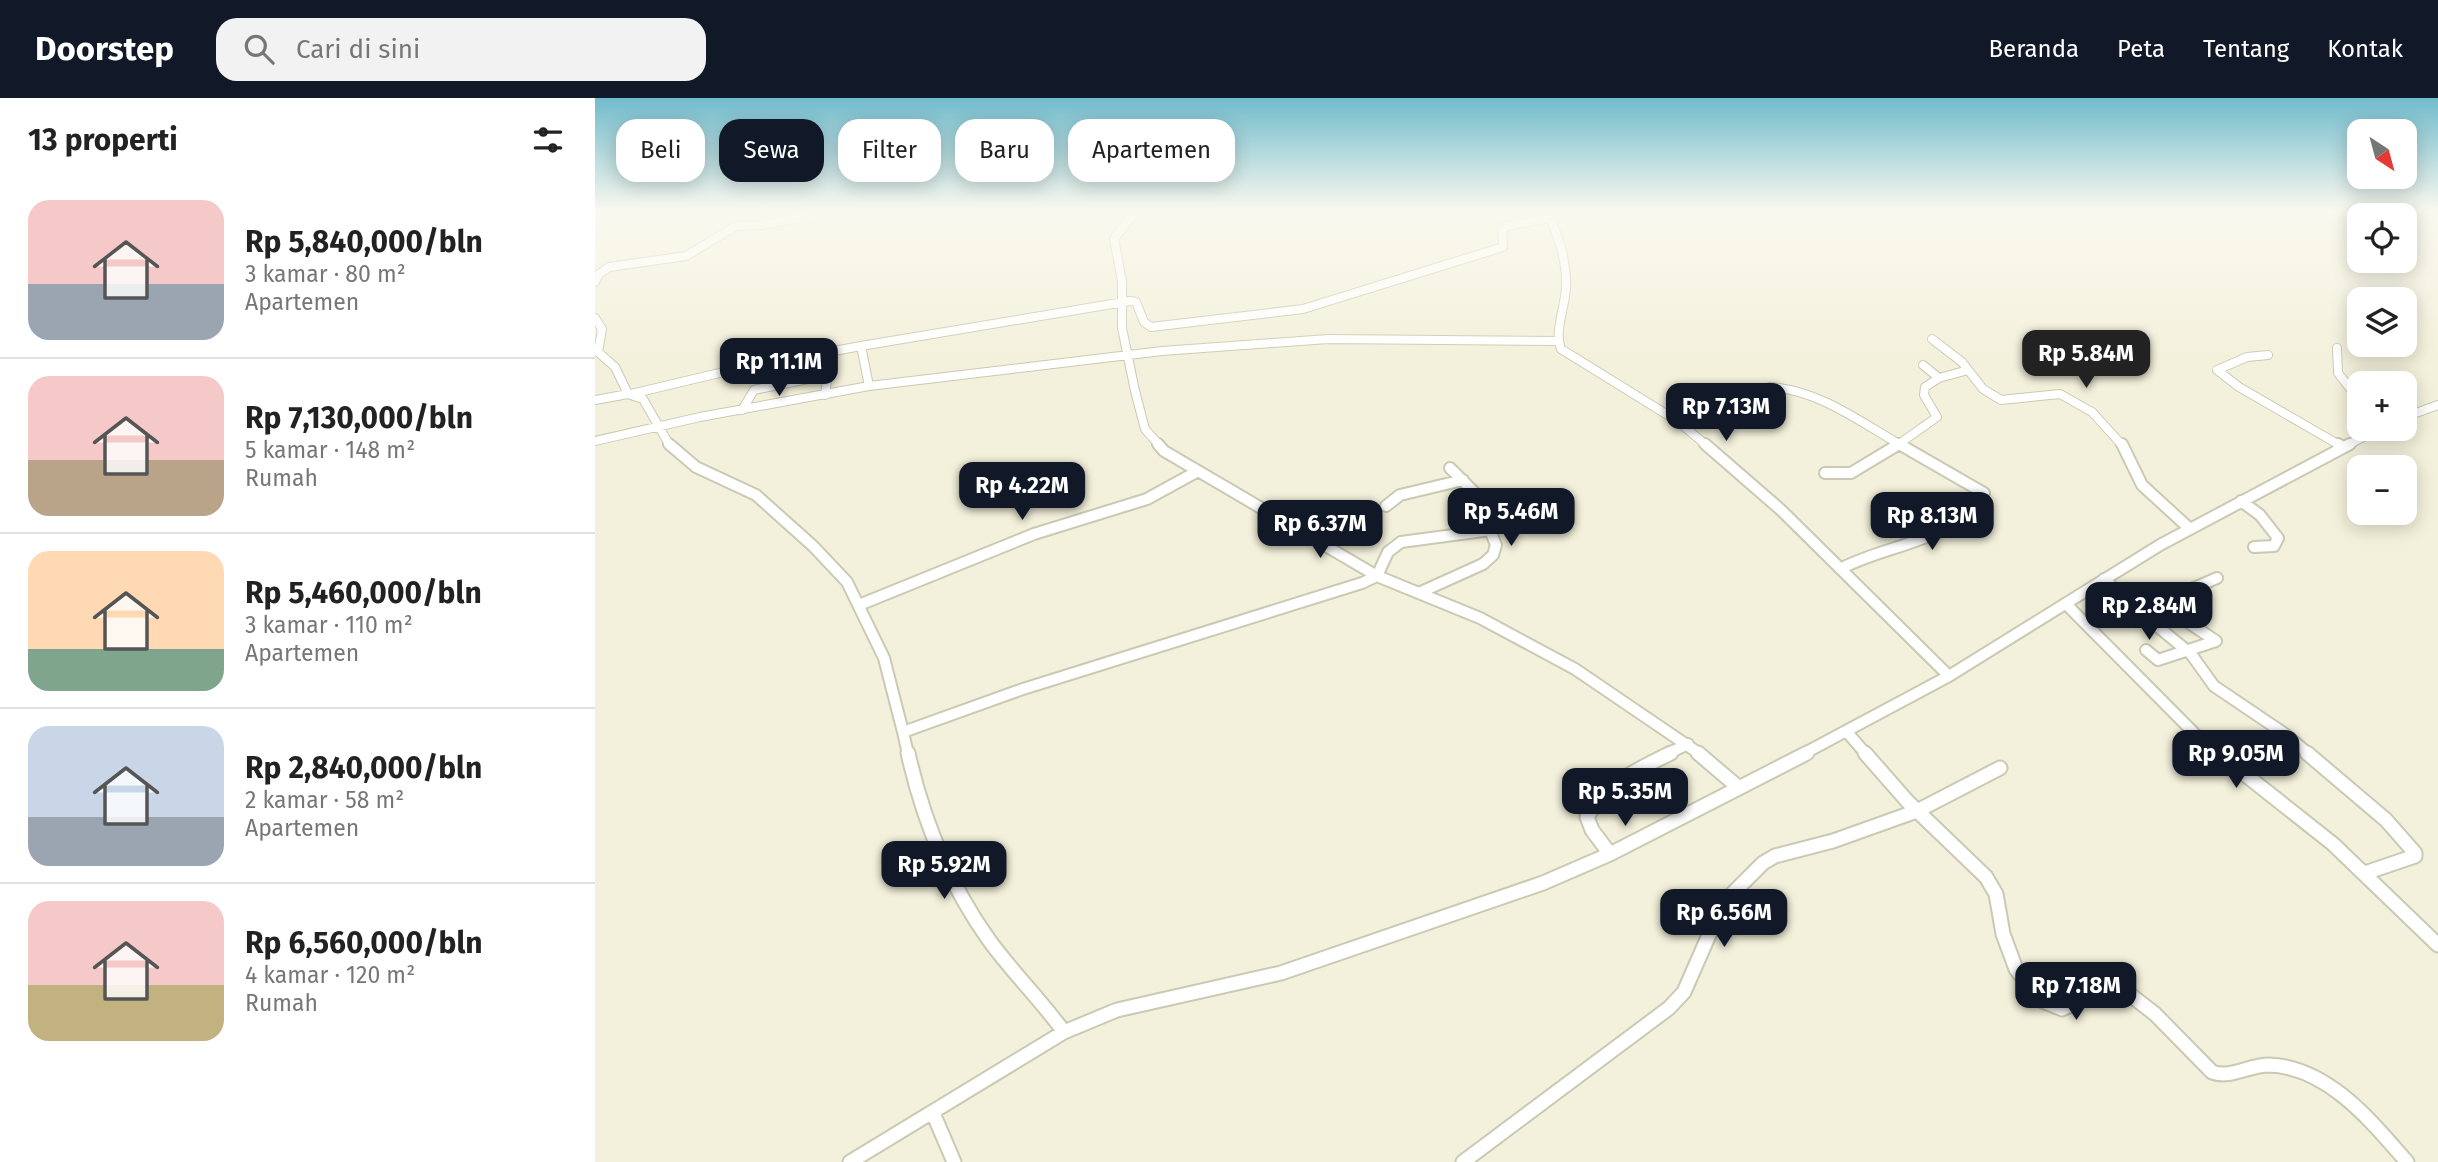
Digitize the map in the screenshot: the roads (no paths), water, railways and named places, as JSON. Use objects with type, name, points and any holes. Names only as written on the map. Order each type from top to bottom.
[{"type":"street","points":[[595,282],[599,274],[609,267],[646,262]]},
{"type":"street","points":[[1118,262],[1122,281],[1122,328],[1145,429],[1164,451],[1377,576],[1421,592],[1524,640],[1575,669],[1688,744],[1738,788]]},
{"type":"street","points":[[595,400],[732,370],[861,346],[1122,302],[1136,302],[1144,322],[1159,328],[1294,311],[1455,262]]},
{"type":"street","points":[[1566,262],[1569,279],[1558,341],[1561,349],[1679,422],[1781,510],[1949,676]]},
{"type":"street","points":[[595,318],[602,329],[599,352],[621,375],[630,394],[643,399],[671,447],[696,467],[756,495],[780,515],[847,582],[884,658],[916,794],[935,848],[989,940],[1047,1007],[1064,1032]]},
{"type":"street","points":[[595,441],[869,386],[1129,355],[1328,339],[1558,341]]},
{"type":"street","points":[[1932,339],[1952,353],[1983,389],[2001,400],[2060,394],[2092,412],[2120,440],[2134,471],[2148,492],[2190,529]]},
{"type":"street","points":[[861,346],[869,386]]},
{"type":"street","points":[[2337,348],[2340,378],[2347,386]]},
{"type":"street","points":[[2268,355],[2247,357],[2217,370],[2283,414],[2343,447]]},
{"type":"street","points":[[1923,365],[1939,378]]},
{"type":"street","points":[[1825,473],[1851,472],[1899,444],[1937,417],[1923,390],[1939,378],[1968,370]]},
{"type":"street","points":[[742,410],[754,390],[778,383],[822,376],[827,380],[825,394]]},
{"type":"street","points":[[1679,422],[1770,387],[1781,386],[1830,407],[1984,493],[1973,513],[1958,524],[1922,539],[1874,552],[1842,568]]},
{"type":"street","points":[[2417,413],[2438,405]]},
{"type":"street","points":[[850,1162],[1064,1032],[1117,1010],[1280,973],[1543,883],[1610,855],[1949,676],[2190,529],[2355,441]]},
{"type":"street","points":[[1421,592],[1488,560],[1496,545],[1475,494],[1450,468]]},
{"type":"street","points":[[859,606],[1034,534],[1126,508],[1198,471]]},
{"type":"street","points":[[1386,506],[1400,495],[1463,480]]},
{"type":"street","points":[[2241,501],[2260,515],[2278,538],[2274,546],[2255,547]]},
{"type":"street","points":[[902,732],[1023,689],[1377,576],[1388,552],[1401,542],[1491,530]]},
{"type":"street","points":[[2134,607],[2217,578]]},
{"type":"street","points":[[2104,579],[2199,660],[2210,673],[2214,686],[2284,734],[2386,820],[2415,853],[2413,857],[2365,873]]},
{"type":"street","points":[[2146,650],[2158,660],[2216,641],[2156,601]]},
{"type":"street","points":[[2066,604],[2167,707],[2227,762],[2365,873],[2438,944]]},
{"type":"street","points":[[1846,731],[1917,811],[1960,850],[1992,886],[2000,902],[2008,954],[2021,977],[2042,1003],[2063,1009],[2112,985],[2119,986],[2155,1014],[2212,1072],[2222,1076],[2256,1065],[2303,1073],[2329,1087],[2362,1112],[2407,1162]]},
{"type":"street","points":[[2227,762],[2284,734]]},
{"type":"street","points":[[1610,855],[1592,830],[1587,817],[1594,803],[1627,778],[1688,744]]},
{"type":"street","points":[[1463,1162],[1669,1008],[1684,992],[1723,903],[1763,863],[1775,856],[1833,841],[1917,811],[2000,768]]},
{"type":"street","points":[[933,1113],[954,1162]]}]
